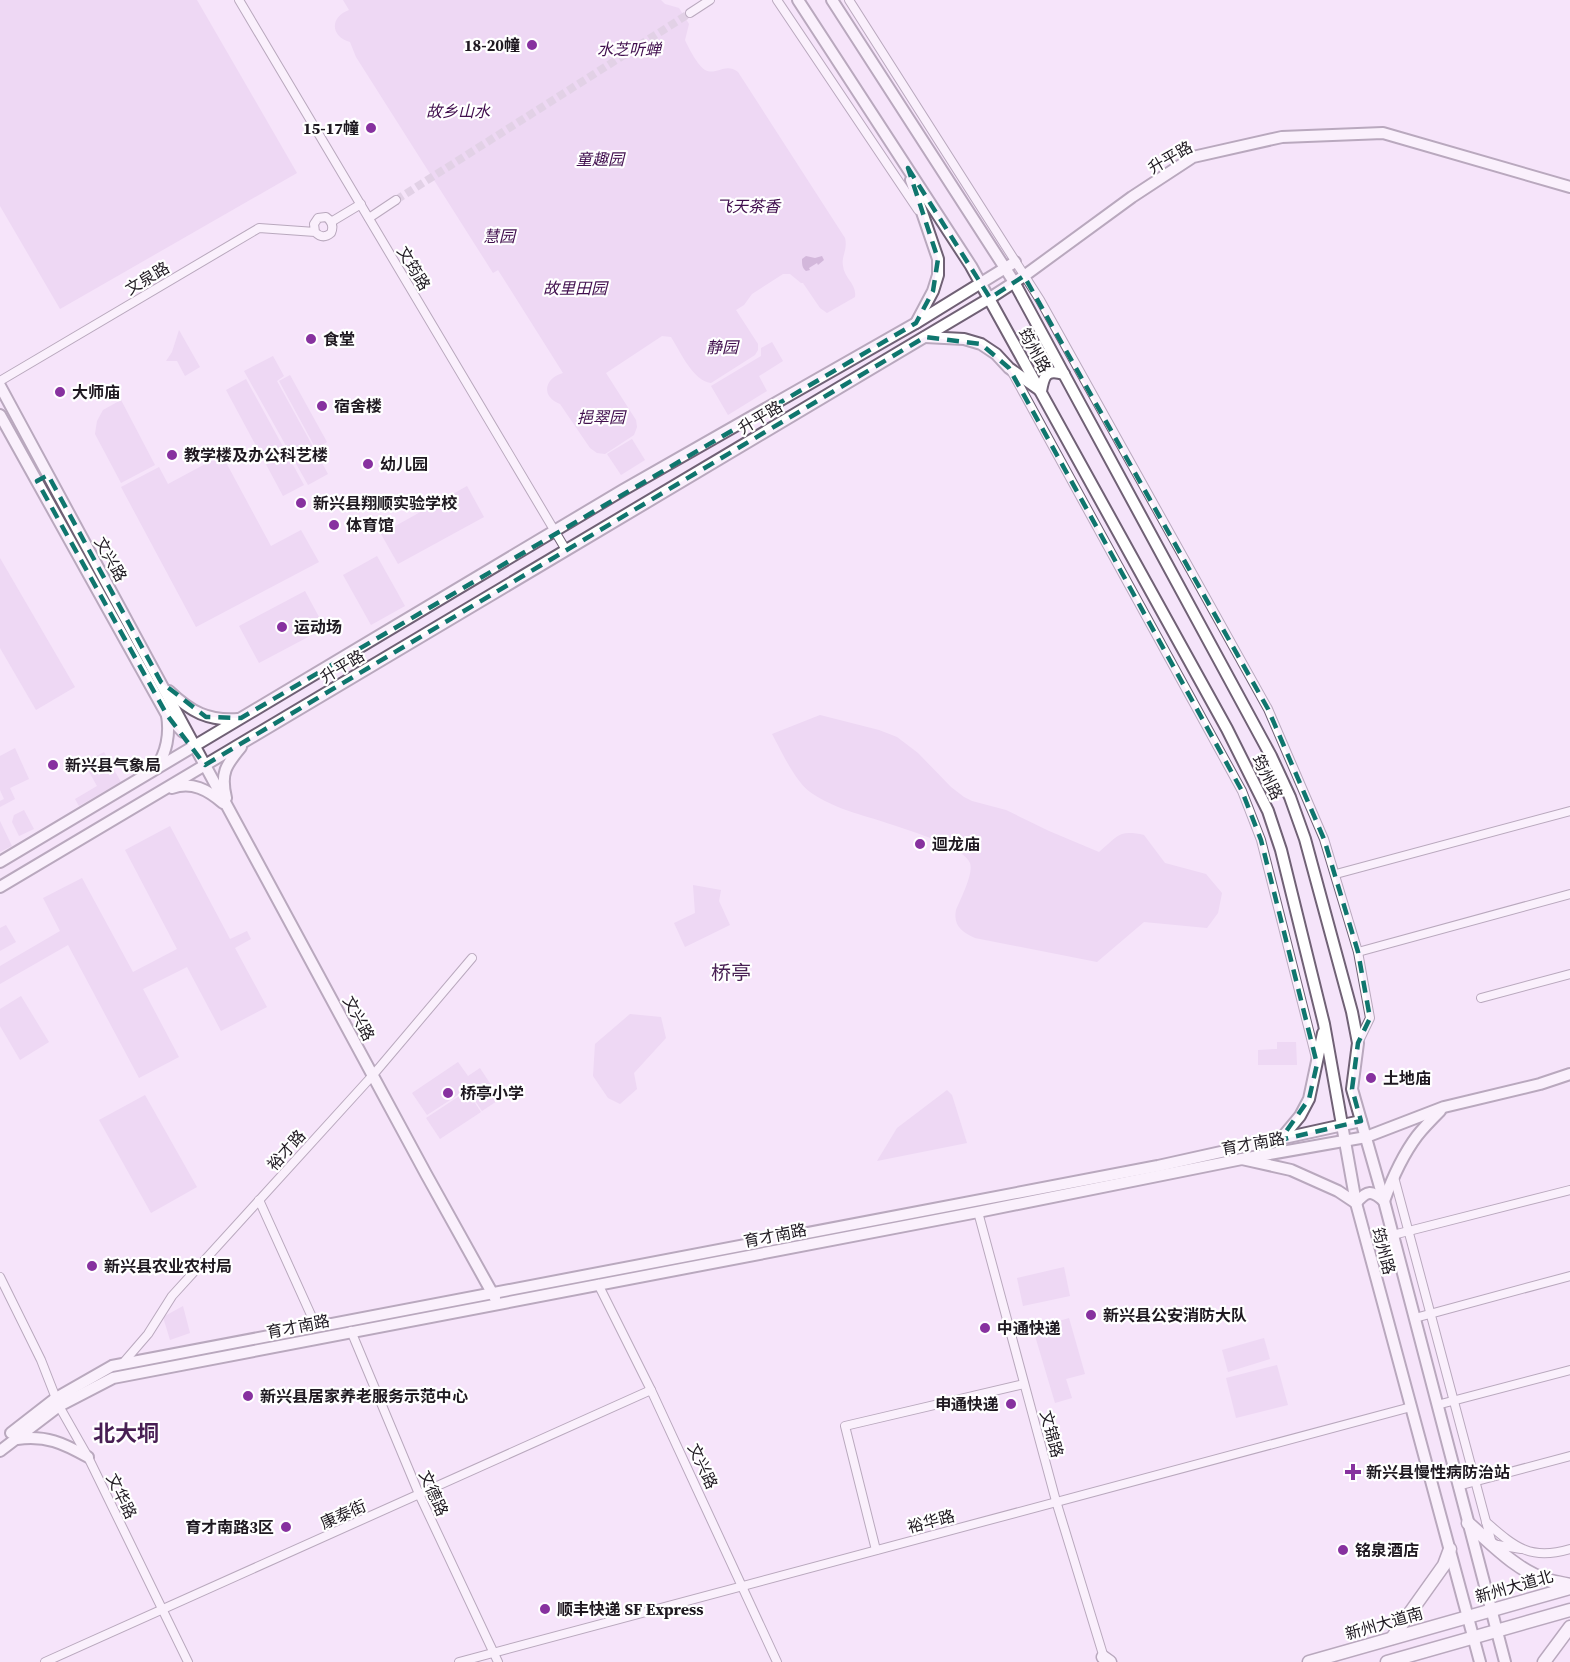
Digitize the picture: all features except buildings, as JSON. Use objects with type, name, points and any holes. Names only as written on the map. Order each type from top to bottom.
[{"type":"main road","points":[[1468,1523],[1513,1562],[1530,1573],[1570,1586]]},
{"type":"main road","points":[[1392,1638],[1444,1565],[1450,1549]]},
{"type":"main road","name":"新州大道北","points":[[1468,1617],[1570,1586]]},
{"type":"main road","points":[[1391,1662],[1570,1610]]},
{"type":"main road","name":"新州大道南","points":[[1309,1662],[1468,1617]]},
{"type":"main road","points":[[1544,1662],[1565,1639],[1570,1627]]},
{"type":"street","name":"文筠路","points":[[239,0],[566,550]]},
{"type":"street","points":[[690,12],[710,0]]},
{"type":"street","points":[[777,0],[922,216]]},
{"type":"street","name":"筠州路","points":[[798,0],[990,298],[1227,729],[1268,812],[1281,850],[1324,1024],[1356,1203],[1480,1662]]},
{"type":"street","name":"筠州路","points":[[832,0],[1014,282],[1272,756],[1290,796],[1308,850],[1352,1012],[1358,1043],[1352,1089],[1393,1235],[1505,1662]]},
{"type":"street","points":[[849,0],[1024,276],[1074,360],[1268,709],[1324,839],[1358,952],[1370,1018],[1358,1043]]},
{"type":"street","name":"升平路","points":[[0,887],[990,298],[1132,197],[1193,157],[1282,137],[1383,133],[1570,187]]},
{"type":"street","points":[[908,168],[922,216],[938,258],[938,275],[933,291],[916,323]]},
{"type":"street","points":[[369,218],[396,200]]},
{"type":"street","points":[[331,222],[361,204]]},
{"type":"street","points":[[326,217],[331,222],[333,229],[328,235],[321,236],[315,232],[314,224],[318,218],[326,217]]},
{"type":"street","name":"文泉路","points":[[0,381],[259,228],[315,232]]},
{"type":"street","name":"升平路","points":[[0,862],[555,531],[916,323],[1015,262]]},
{"type":"street","points":[[925,337],[964,339],[981,344],[1041,391],[1043,379],[1048,373],[1054,371],[1064,374]]},
{"type":"street","points":[[1010,368],[1242,791],[1261,840],[1317,1064]]},
{"type":"street","name":"文兴路","points":[[0,386],[498,1303]]},
{"type":"street","name":"文兴路","points":[[0,415],[167,714],[195,746]]},
{"type":"street","points":[[37,481],[48,475]]},
{"type":"street","points":[[160,682],[191,710],[206,717],[241,718]]},
{"type":"street","points":[[150,773],[159,763],[166,746],[167,714]]},
{"type":"street","points":[[229,810],[224,776],[228,762],[248,739]]},
{"type":"street","points":[[157,794],[180,785],[192,786],[204,789],[229,810]]},
{"type":"street","points":[[1336,874],[1570,811]]},
{"type":"street","points":[[1358,952],[1570,894]]},
{"type":"street","name":"裕才路","points":[[123,1363],[148,1334],[172,1296],[373,1075],[472,958]]},
{"type":"street","points":[[1481,998],[1570,974]]},
{"type":"street","points":[[1280,1140],[1300,1116],[1309,1099],[1324,1024]]},
{"type":"street","name":"育才南路","points":[[0,1451],[58,1402],[113,1378],[1366,1137],[1444,1107],[1540,1084],[1570,1074]]},
{"type":"street","points":[[1242,1160],[1291,1170],[1338,1191],[1356,1203],[1368,1192],[1376,1193],[1384,1202],[1394,1175],[1418,1134],[1444,1107]]},
{"type":"street","name":"育才南路","points":[[0,1442],[111,1366],[123,1363],[1158,1166],[1361,1122]]},
{"type":"street","points":[[1394,1175],[1492,1544],[1538,1554],[1570,1549]]},
{"type":"street","points":[[1393,1235],[1570,1190]]},
{"type":"street","points":[[259,1200],[316,1326]]},
{"type":"street","name":"文锦路","points":[[978,1212],[1056,1501],[1106,1660]]},
{"type":"street","points":[[1415,1318],[1570,1276]]},
{"type":"street","name":"文华路","points":[[0,1277],[41,1360],[58,1402],[88,1456],[188,1662]]},
{"type":"street","name":"文兴路","points":[[598,1284],[651,1390],[777,1662]]},
{"type":"street","name":"文德路","points":[[351,1331],[419,1494],[498,1662]]},
{"type":"street","points":[[1437,1405],[1570,1370]]},
{"type":"street","points":[[876,1550],[845,1426],[1024,1384]]},
{"type":"street","name":"康泰街","points":[[45,1662],[651,1390]]},
{"type":"street","name":"裕华路","points":[[459,1662],[1411,1407]]},
{"type":"street","points":[[14,1440],[44,1438],[88,1456]]},
{"type":"street","points":[[1458,1486],[1570,1456]]},
{"type":"street","points":[[1486,1522],[1521,1549]]},
{"type":"highlighted area","points":[[908,168],[990,298],[1024,276],[1268,709],[1324,839],[1358,952],[1370,1018],[1358,1043],[1352,1089],[1361,1121],[1280,1140],[1309,1099],[1317,1064],[1261,840],[1242,791],[1009,368],[981,344],[925,337],[205,765],[167,715],[37,481],[48,475],[161,682],[206,717],[241,718],[916,323],[933,291],[938,259]]},
{"type":"green space","points":[[0,0],[197,0],[297,173],[60,309],[0,206]]},
{"type":"green space","points":[[343,0],[661,0],[665,4],[679,8],[689,24],[685,40],[696,61],[705,70],[729,68],[738,72],[845,238],[843,266],[854,288],[855,297],[827,313],[820,308],[803,283],[790,274],[783,274],[752,294],[744,305],[736,310],[758,344],[755,355],[711,383],[698,377],[671,337],[662,336],[606,373],[636,420],[637,427],[634,435],[605,454],[597,453],[590,448],[560,404],[554,401],[547,392],[552,379],[563,373],[498,270],[493,273],[356,57],[350,42],[343,39],[336,31],[338,17],[349,10]]},
{"type":"green space","points":[[179,330],[200,367],[185,376],[177,361],[166,361],[172,352]]},
{"type":"green space","points":[[772,342],[783,361],[759,376],[767,391],[728,415],[711,386],[761,356],[761,348]]},
{"type":"green space","points":[[273,356],[284,376],[277,381],[328,474],[308,485],[244,371]]},
{"type":"green space","points":[[290,375],[327,442],[316,449],[279,381]]},
{"type":"green space","points":[[246,379],[304,485],[283,496],[226,390]]},
{"type":"green space","points":[[121,400],[155,465],[121,483],[95,434],[97,421],[103,410]]},
{"type":"green space","points":[[632,439],[645,460],[621,475],[607,454]]},
{"type":"green space","points":[[222,455],[271,546],[301,530],[319,562],[196,627],[121,487],[159,467],[168,484]]},
{"type":"green space","points":[[467,486],[484,517],[398,564],[381,534]]},
{"type":"green space","points":[[377,556],[405,606],[371,625],[343,575]]},
{"type":"green space","points":[[0,558],[75,687],[36,710],[0,648]]},
{"type":"green space","name":"运动场","points":[[305,591],[325,628],[259,663],[239,626]]},
{"type":"green space","points":[[820,715],[897,737],[918,753],[964,797],[1006,810],[1099,852],[1114,838],[1123,834],[1144,835],[1165,863],[1206,874],[1222,893],[1218,913],[1207,928],[1144,922],[1097,962],[970,936],[962,931],[955,916],[971,867],[964,855],[934,840],[829,803],[807,789],[795,775],[772,734]]},
{"type":"green space","points":[[15,748],[29,779],[10,788],[15,799],[0,807],[0,801],[4,799],[0,790],[0,756]]},
{"type":"green space","points":[[104,752],[121,782],[79,806],[75,799],[97,786],[84,763]]},
{"type":"green space","points":[[24,810],[34,829],[19,836],[12,822],[14,815]]},
{"type":"green space","points":[[0,821],[12,846],[0,852]]},
{"type":"green space","points":[[170,826],[230,939],[247,931],[251,939],[235,948],[267,1007],[221,1031],[187,967],[143,989],[179,1057],[139,1078],[68,945],[0,984],[0,966],[60,931],[43,898],[82,878],[133,972],[177,949],[125,850]]},
{"type":"green space","points":[[693,885],[721,890],[719,901],[730,925],[685,947],[674,923],[695,913]]},
{"type":"green space","points":[[6,925],[16,942],[0,951],[0,928]]},
{"type":"green space","points":[[21,996],[49,1042],[20,1060],[0,1026],[0,1009]]},
{"type":"green space","points":[[630,1014],[661,1017],[666,1038],[634,1073],[637,1089],[620,1104],[608,1098],[593,1076],[595,1044]]},
{"type":"green space","points":[[1277,1042],[1296,1042],[1297,1065],[1258,1065],[1258,1050],[1277,1049]]},
{"type":"green space","points":[[458,1062],[468,1076],[480,1068],[500,1099],[482,1111],[467,1089],[427,1115],[412,1093]]},
{"type":"green space","points":[[947,1090],[952,1095],[967,1143],[877,1161],[897,1128]]},
{"type":"green space","points":[[467,1091],[481,1112],[440,1139],[426,1118]]},
{"type":"green space","points":[[145,1095],[197,1187],[151,1213],[99,1120]]},
{"type":"green space","points":[[1064,1267],[1070,1296],[1023,1306],[1017,1278]]},
{"type":"green space","points":[[183,1306],[190,1333],[170,1340],[163,1317]]},
{"type":"green space","points":[[1069,1318],[1085,1374],[1066,1379],[1072,1398],[1055,1403],[1033,1329]]},
{"type":"green space","points":[[1264,1338],[1270,1359],[1228,1372],[1222,1350]]},
{"type":"green space","points":[[1277,1365],[1288,1405],[1236,1418],[1226,1378]]},
{"type":"shaded area","points":[[806,256],[815,258],[822,256],[824,260],[806,271],[802,259]]},
{"type":"tunnel","points":[[396,200],[690,13]]},
{"type":"place","name":"18-20幢","points":[[532,45]]},
{"type":"place","name":"15-17幢","points":[[371,128]]},
{"type":"place","name":"食堂","points":[[311,339]]},
{"type":"place","name":"大师庙","points":[[60,392]]},
{"type":"place","name":"宿舍楼","points":[[322,406]]},
{"type":"place","name":"教学楼及办公科艺楼","points":[[172,455]]},
{"type":"place","name":"幼儿园","points":[[368,464]]},
{"type":"place","name":"新兴县翔顺实验学校","points":[[301,503]]},
{"type":"place","name":"体育馆","points":[[334,525]]},
{"type":"place","name":"运动场","points":[[282,627]]},
{"type":"place","name":"新兴县气象局","points":[[53,765]]},
{"type":"place","name":"迴龙庙","points":[[920,844]]},
{"type":"place","name":"土地庙","points":[[1371,1078]]},
{"type":"place","name":"桥亭小学","points":[[448,1093]]},
{"type":"place","name":"新兴县农业农村局","points":[[92,1266]]},
{"type":"place","name":"新兴县公安消防大队","points":[[1091,1315]]},
{"type":"place","name":"中通快递","points":[[985,1328]]},
{"type":"place","name":"新兴县居家养老服务示范中心","points":[[248,1396]]},
{"type":"place","name":"申通快递","points":[[1011,1404]]},
{"type":"place","name":"新兴县慢性病防治站","points":[[1353,1472]]},
{"type":"place","name":"育才南路3区","points":[[286,1527]]},
{"type":"place","name":"铭泉酒店","points":[[1343,1550]]},
{"type":"place","name":"顺丰快递 SF Express","points":[[545,1609]]},
{"type":"district","name":"桥亭","points":[[731,973]]},
{"type":"district","name":"北大垌","points":[[126,1433]]},
{"type":"park label","name":"水芝听蝉","points":[[629,49]]},
{"type":"park label","name":"故乡山水","points":[[458,111]]},
{"type":"park label","name":"童趣园","points":[[600,159]]},
{"type":"park label","name":"飞天茶香","points":[[748,206]]},
{"type":"park label","name":"慧园","points":[[499,236]]},
{"type":"park label","name":"故里田园","points":[[575,288]]},
{"type":"park label","name":"静园","points":[[722,347]]},
{"type":"park label","name":"挹翠园","points":[[601,417]]}]
